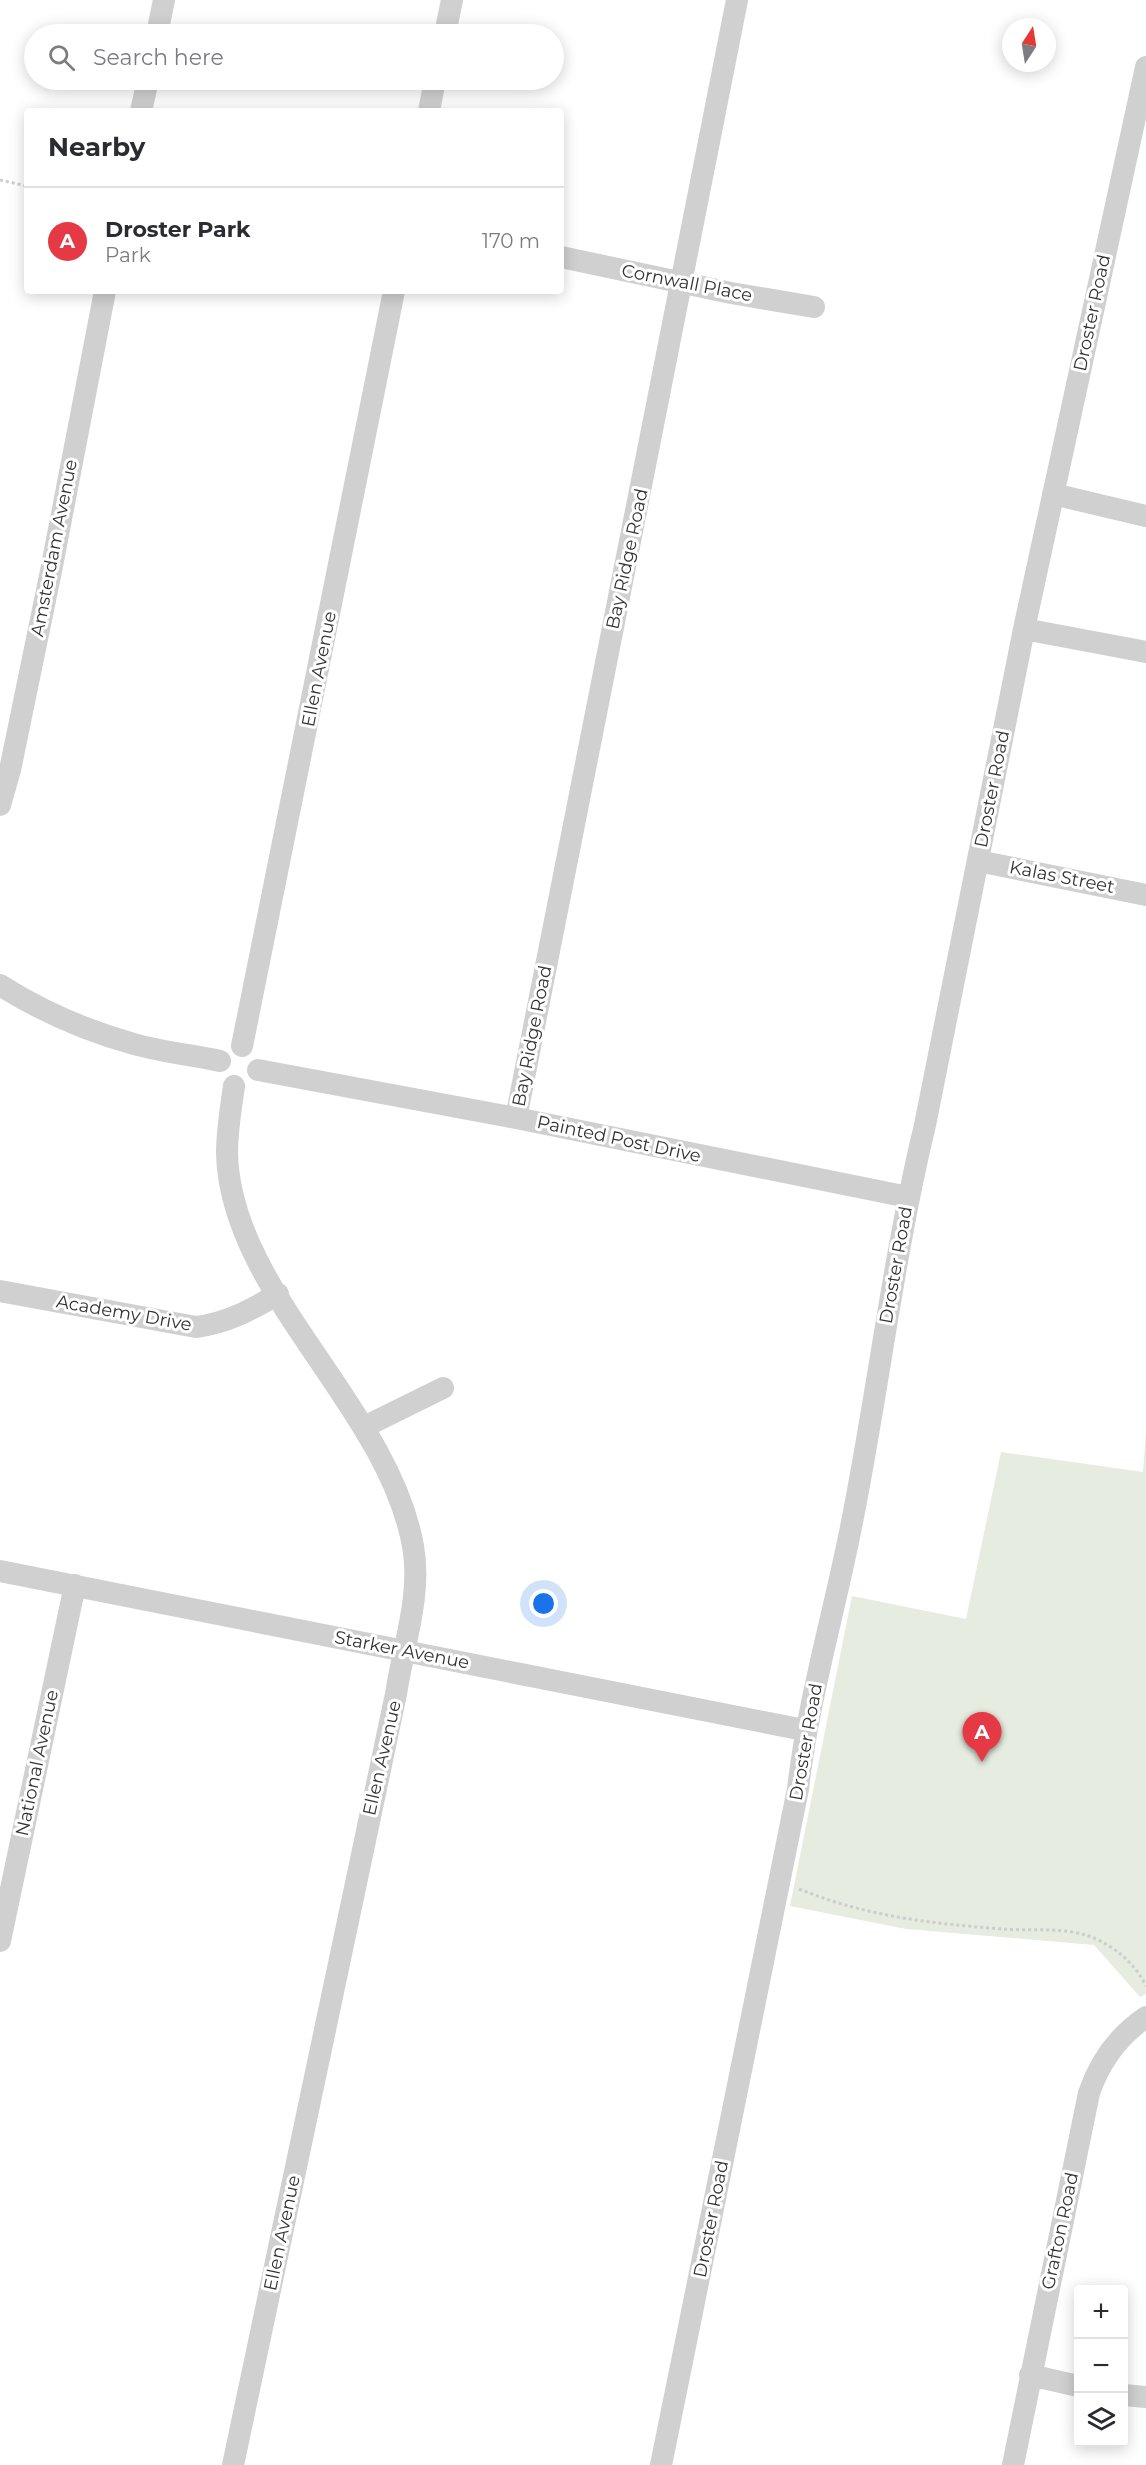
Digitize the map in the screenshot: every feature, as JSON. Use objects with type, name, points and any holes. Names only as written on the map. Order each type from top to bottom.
[{"type":"street","points":[[159,24],[164,0]]},
{"type":"street","points":[[446,24],[452,0]]},
{"type":"street","name":"Bay Ridge Road","points":[[516,1118],[737,0]]},
{"type":"street","name":"Droster Road","points":[[661,2465],[798,1789],[804,1730],[852,1526],[908,1197],[926,1125],[1024,629],[1146,67]]},
{"type":"street","points":[[142,108],[146,90]]},
{"type":"street","points":[[430,108],[433,90]]},
{"type":"street","name":"Cornwall Place","points":[[564,258],[682,283],[814,307]]},
{"type":"street","name":"Amsterdam Avenue","points":[[0,805],[10,770],[51,571],[104,294]]},
{"type":"street","name":"Ellen Avenue","points":[[242,1046],[393,294]]},
{"type":"street","points":[[1053,494],[1146,516]]},
{"type":"street","points":[[1024,629],[1146,652]]},
{"type":"street","name":"Kalas Street","points":[[978,861],[1146,895]]},
{"type":"street","points":[[0,985],[28,1003],[92,1030],[136,1045],[220,1061]]},
{"type":"street","points":[[242,1046],[248,1048],[257,1057],[258,1070],[252,1080],[234,1086],[221,1073],[220,1061],[231,1048],[242,1046]]},
{"type":"street","name":"Painted Post Drive","points":[[258,1070],[516,1118],[908,1197]]},
{"type":"street","name":"Ellen Avenue","points":[[233,2465],[396,1694],[416,1572],[414,1548],[407,1520],[392,1477],[364,1427],[278,1294],[251,1246],[231,1185],[227,1154],[234,1086]]},
{"type":"street","name":"Academy Drive","points":[[0,1291],[196,1326],[224,1321],[245,1313],[278,1294]]},
{"type":"street","points":[[364,1427],[443,1388]]},
{"type":"street","name":"Starker Avenue","points":[[0,1571],[804,1730]]},
{"type":"street","name":"National Avenue","points":[[0,1941],[75,1585]]},
{"type":"street","name":"Grafton Road","points":[[1013,2465],[1089,2093],[1104,2059],[1114,2045],[1146,2017]]},
{"type":"street","points":[[1030,2375],[1074,2385]]},
{"type":"street","points":[[1128,2395],[1146,2397]]},
{"type":"path","points":[[0,180],[24,185]]},
{"type":"path","points":[[779,1881],[865,1912],[914,1922],[1088,1936],[1116,1949],[1140,1975],[1146,1986]]},
{"type":"shaded area","points":[[1146,1431],[1146,1994],[1140,1997],[1094,1945],[906,1929],[790,1906],[852,1596],[966,1619],[1001,1452],[1143,1472]]},
{"type":"place","name":"Droster Park","points":[[982,1762]]}]
